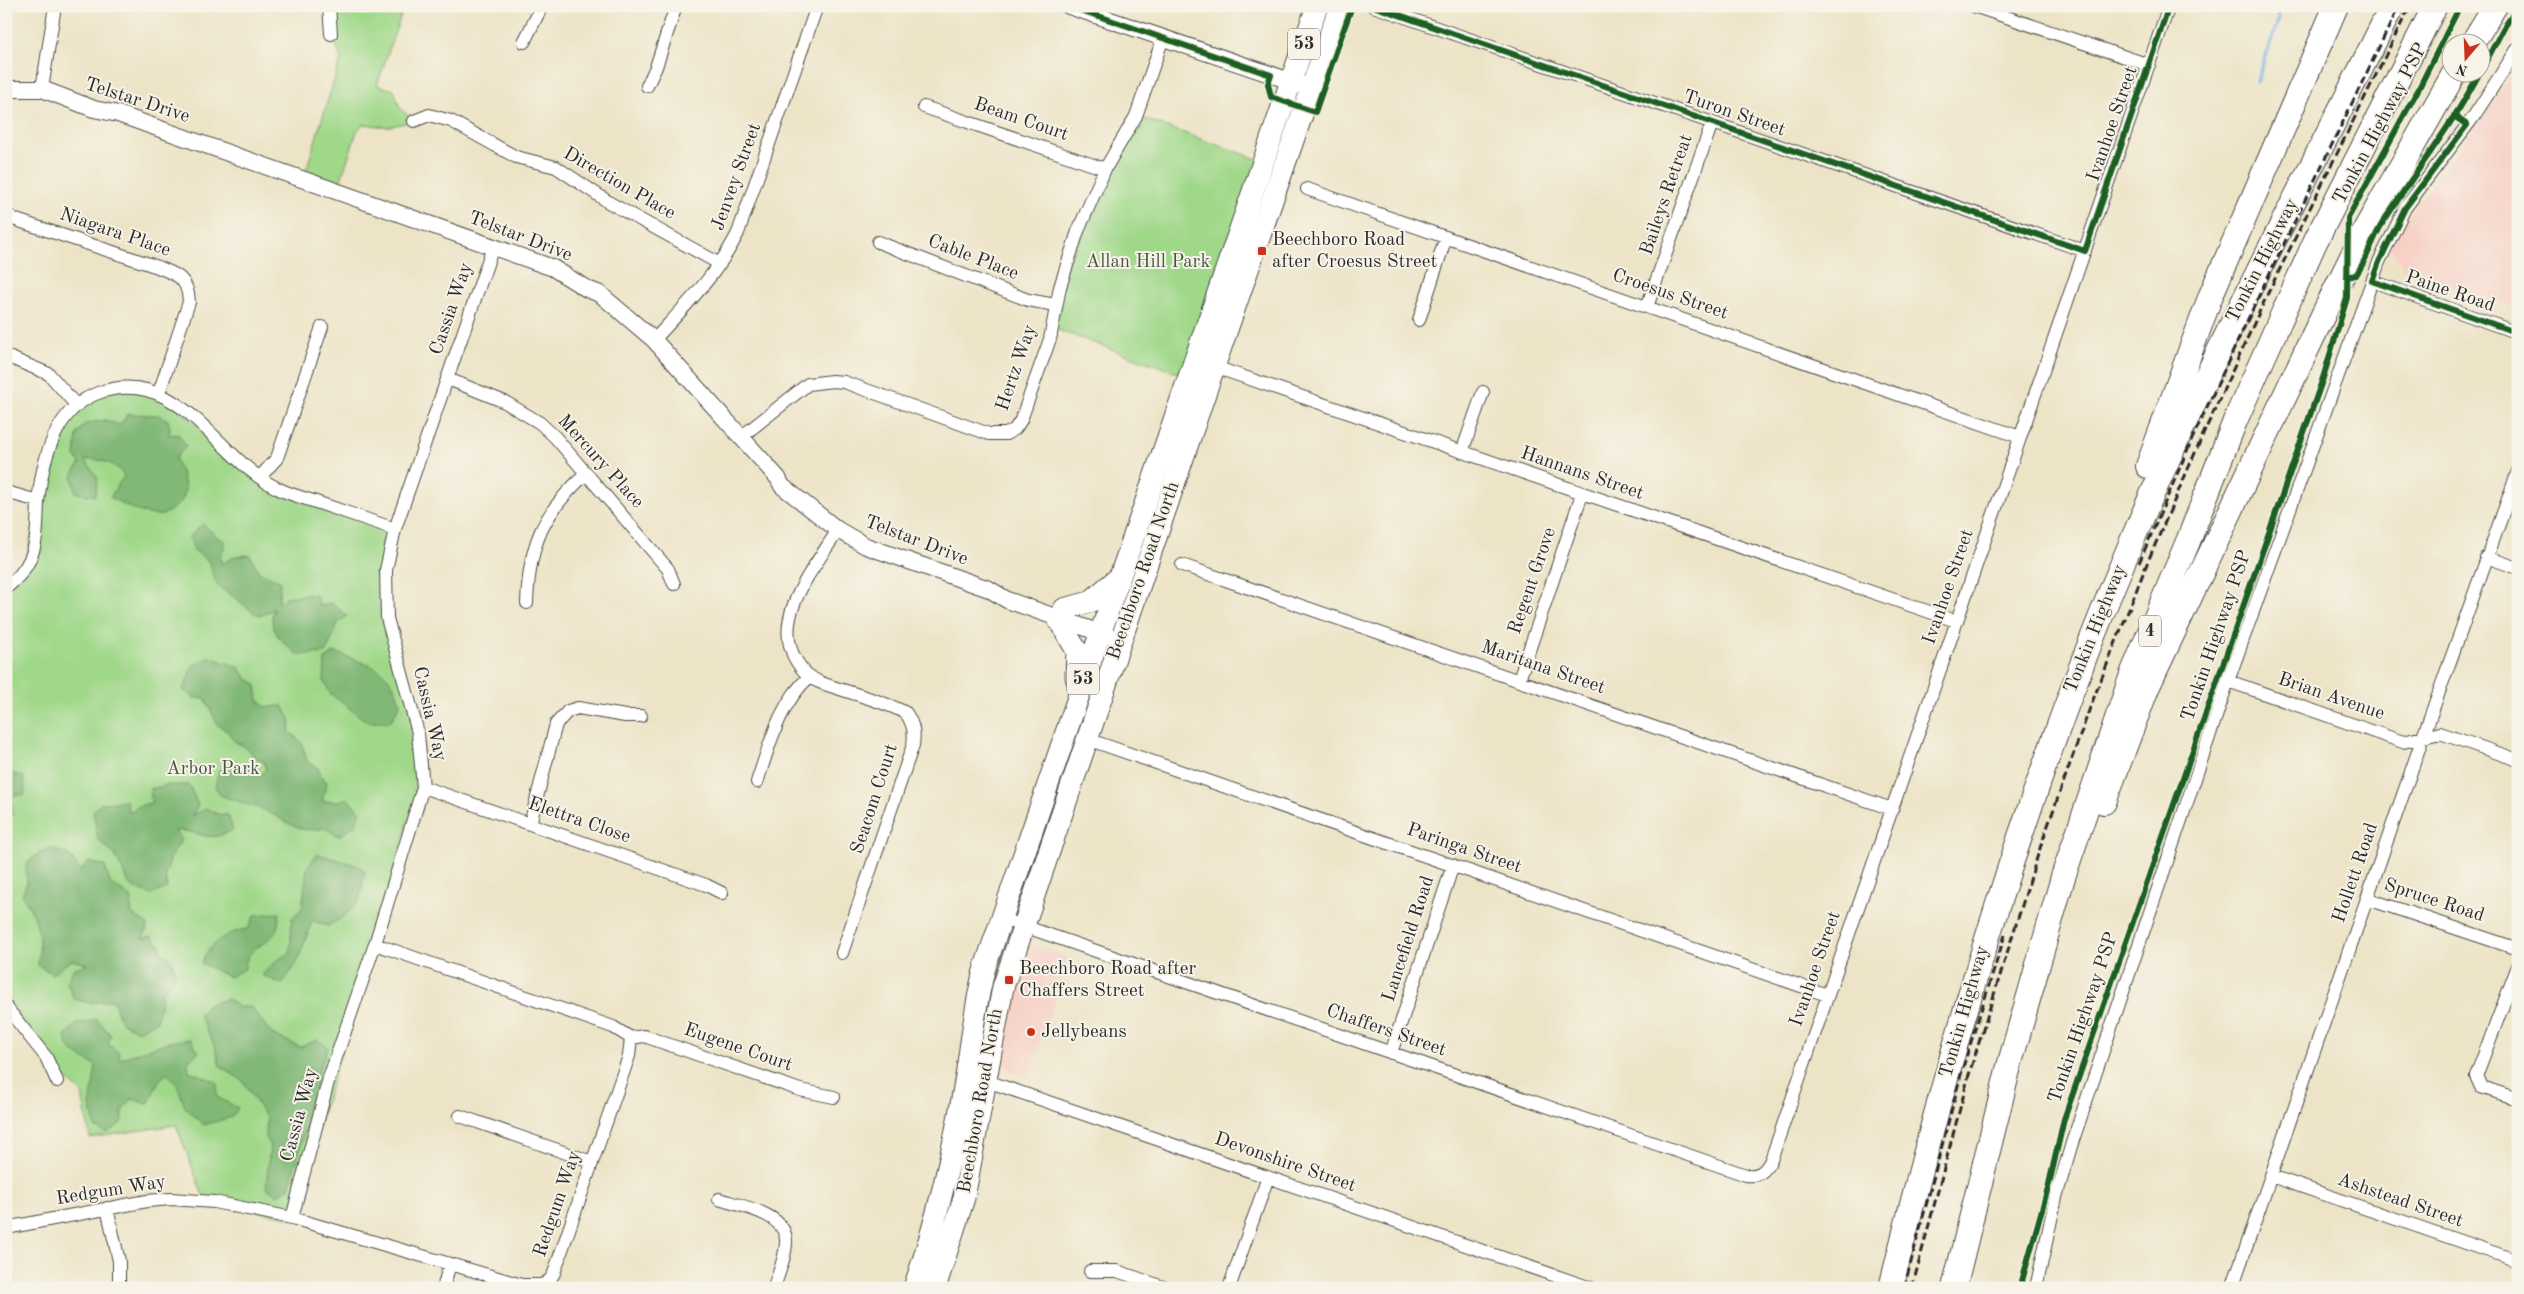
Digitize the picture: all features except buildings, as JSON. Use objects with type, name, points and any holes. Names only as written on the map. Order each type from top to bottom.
[{"type":"highway","points":[[2081,665],[2124,533],[2211,295],[2336,6]]},
{"type":"highway","name":"Tonkin Highway","points":[[1891,1288],[1951,1058],[1990,926],[2034,794],[2081,665],[2133,536],[2189,410],[2392,6]]},
{"type":"highway","name":"Tonkin Highway","points":[[1954,1288],[2022,1021],[2062,877],[2133,672],[2189,539],[2235,421],[2315,242],[2435,6]]},
{"type":"highway","points":[[2479,32],[2495,6]]},
{"type":"highway","points":[[2022,1021],[2147,688],[2366,228],[2449,82]]},
{"type":"main road","name":"Beechboro Road North","points":[[1301,85],[1317,6]]},
{"type":"main road","name":"Beechboro Road North","points":[[914,1288],[944,1191],[966,1074],[977,996],[1012,922],[1088,739],[1205,363],[1301,85],[1340,6]]},
{"type":"main road","name":"Beechboro Road North","points":[[935,1288],[964,1198],[987,1081],[1012,922],[1073,708],[1118,577],[1205,363]]},
{"type":"main road","points":[[1073,708],[1078,651],[1061,614],[1090,602],[1118,577]]},
{"type":"street","points":[[42,89],[55,6]]},
{"type":"street","points":[[329,6],[331,34]]},
{"type":"street","points":[[524,42],[542,6]]},
{"type":"street","points":[[646,86],[656,67],[676,6]]},
{"type":"street","name":"Jenvey Street","points":[[654,340],[705,285],[720,264],[745,217],[817,6]]},
{"type":"street","points":[[1069,6],[1301,85]]},
{"type":"street","name":"Turon Street","points":[[1373,6],[2085,251]]},
{"type":"street","points":[[1974,6],[2149,65]]},
{"type":"street","name":"Ivanhoe Street","points":[[1757,1175],[1767,1167],[1770,1160],[2169,6]]},
{"type":"street","name":"Hertz Way","points":[[740,437],[808,384],[832,381],[844,382],[989,434],[1006,434],[1015,429],[1036,380],[1050,338],[1055,305],[1078,231],[1106,169],[1136,116],[1163,38]]},
{"type":"street","points":[[2036,1288],[2056,1197],[2072,1143],[2228,681],[2379,262],[2405,208],[2472,119],[2518,48]]},
{"type":"street","name":"Telstar Drive","points":[[6,89],[42,89],[94,109],[118,114],[554,268],[587,289],[600,294],[654,340],[778,478],[782,486],[838,530],[880,551],[989,589],[1007,600],[1061,614],[1122,634]]},
{"type":"street","name":"Beam Court","points":[[924,107],[1106,169]]},
{"type":"street","name":"Direction Place","points":[[414,121],[429,116],[451,121],[516,157],[556,167],[610,203],[720,264]]},
{"type":"street","name":"Baileys Retreat","points":[[1647,307],[1712,122]]},
{"type":"street","name":"Croesus Street","points":[[1307,189],[2020,437]]},
{"type":"street","name":"Niagara Place","points":[[6,214],[16,220],[176,274],[184,282],[188,290],[189,302],[159,393]]},
{"type":"street","points":[[1419,320],[1446,237]]},
{"type":"street","name":"Cable Place","points":[[878,242],[1028,300],[1055,305]]},
{"type":"street","name":"Cassia Way","points":[[292,1218],[328,1078],[375,944],[423,787],[418,733],[387,618],[386,570],[395,529],[493,247]]},
{"type":"street","name":"Paine Road","points":[[2372,282],[2518,333]]},
{"type":"street","points":[[260,477],[277,458],[322,327]]},
{"type":"street","points":[[6,356],[49,374],[67,392],[76,405]]},
{"type":"street","name":"Hannans Street","points":[[1205,363],[1956,622]]},
{"type":"street","name":"Mercury Place","points":[[448,380],[524,411],[555,437],[668,569],[674,584]]},
{"type":"street","points":[[6,588],[15,581],[30,559],[36,531],[38,502],[49,446],[59,425],[76,405],[107,390],[139,388],[159,393],[172,399],[260,477],[278,488],[395,529]]},
{"type":"street","points":[[1462,452],[1483,392]]},
{"type":"street","name":"Hollett Road","points":[[2232,1288],[2423,736],[2518,470]]},
{"type":"street","points":[[527,603],[530,564],[546,520],[565,492],[587,473]]},
{"type":"street","points":[[6,492],[38,502]]},
{"type":"street","name":"Regent Grove","points":[[1520,680],[1582,494]]},
{"type":"street","name":"Seacom Court","points":[[838,530],[803,587],[790,614],[788,630],[792,655],[810,676],[817,681],[906,713],[912,722],[914,733],[914,745],[842,953]]},
{"type":"street","points":[[2486,557],[2518,568]]},
{"type":"street","name":"Maritana Street","points":[[1182,565],[1892,809]]},
{"type":"street","points":[[757,782],[781,714],[797,688],[810,676]]},
{"type":"street","name":"Brian Avenue","points":[[2228,681],[2403,742],[2440,733],[2518,760]]},
{"type":"street","points":[[530,824],[556,724],[561,716],[578,708],[625,716],[641,716]]},
{"type":"street","name":"Paringa Street","points":[[1088,739],[1827,995]]},
{"type":"street","name":"Elettra Close","points":[[423,787],[706,884],[722,893]]},
{"type":"street","name":"Lancefield Road","points":[[1391,1053],[1453,865]]},
{"type":"street","name":"Spruce Road","points":[[2368,898],[2518,949]]},
{"type":"street","name":"Chaffers Street","points":[[1012,922],[1746,1175],[1757,1175]]},
{"type":"street","points":[[375,944],[614,1027],[631,1038]]},
{"type":"street","points":[[2518,966],[2476,1076],[2481,1087],[2518,1099]]},
{"type":"street","points":[[6,1007],[46,1058],[57,1081]]},
{"type":"street","name":"Eugene Court","points":[[631,1038],[644,1036],[800,1090],[834,1097]]},
{"type":"street","name":"Redgum Way","points":[[6,1228],[147,1201],[193,1200],[237,1205],[292,1218],[532,1287],[542,1285],[550,1280],[565,1243],[629,1056],[631,1038]]},
{"type":"street","name":"Devonshire Street","points":[[966,1074],[1591,1288]]},
{"type":"street","points":[[460,1116],[592,1162]]},
{"type":"street","name":"Ashstead Street","points":[[2271,1176],[2518,1261]]},
{"type":"street","points":[[1229,1288],[1268,1177]]},
{"type":"street","points":[[719,1199],[770,1216],[784,1231],[786,1243],[774,1288]]},
{"type":"street","points":[[107,1208],[119,1261],[119,1288]]},
{"type":"street","points":[[443,1288],[450,1264]]},
{"type":"street","points":[[1090,1271],[1117,1271],[1166,1288]]},
{"type":"shaded area","points":[[2518,65],[2518,309],[2404,269],[2390,248],[2408,215],[2478,125]]},
{"type":"shaded area","points":[[1029,944],[1069,958],[1028,1078],[1009,1071],[1001,1060],[1013,986]]},
{"type":"green space","points":[[329,6],[404,6],[377,85],[394,90],[400,108],[414,121],[387,127],[363,124],[357,131],[337,192],[303,180],[341,58],[331,34]]},
{"type":"green space","name":"Allan Hill Park","points":[[1136,116],[1263,161],[1189,377],[1052,328],[1065,269]]},
{"type":"green space","name":"Arbor Park","points":[[107,390],[159,393],[260,477],[395,529],[385,585],[423,771],[292,1218],[205,1201],[176,1125],[90,1138],[82,1094],[46,1057],[6,1007],[6,588],[23,570],[59,425]]},
{"type":"green space","points":[[128,414],[158,415],[168,420],[169,435],[178,434],[186,446],[175,459],[184,479],[185,493],[183,499],[179,504],[162,515],[142,512],[110,497],[124,476],[121,471],[108,462],[85,460],[98,478],[95,496],[76,493],[72,476],[80,463],[75,456],[77,434],[85,424],[105,420],[120,425]]},
{"type":"green space","points":[[203,524],[217,537],[226,542],[220,557],[222,564],[235,556],[250,555],[259,572],[280,581],[279,603],[285,597],[315,594],[320,606],[332,603],[347,616],[338,623],[326,653],[299,655],[282,641],[274,629],[272,616],[274,609],[262,615],[255,613],[221,588],[212,572],[210,562],[194,550],[189,537]]},
{"type":"green space","points":[[335,652],[368,664],[384,674],[391,682],[400,705],[390,722],[367,722],[331,694],[324,682],[325,659]]},
{"type":"green space","points":[[209,657],[239,667],[246,678],[256,684],[258,700],[266,707],[283,706],[291,721],[289,731],[302,743],[307,762],[318,768],[320,775],[327,782],[322,801],[340,801],[347,798],[361,813],[354,826],[339,836],[324,828],[315,830],[299,828],[262,809],[220,795],[215,786],[219,770],[228,768],[235,774],[242,766],[253,765],[258,776],[266,770],[264,762],[235,742],[228,732],[217,724],[205,698],[195,698],[183,690],[193,666]]},
{"type":"green space","points":[[9,772],[24,777],[25,795],[12,795],[12,816],[6,821],[6,773]]},
{"type":"green space","points":[[168,785],[189,785],[198,805],[192,816],[207,808],[217,814],[228,815],[233,830],[215,836],[175,831],[181,838],[165,873],[167,888],[151,895],[131,887],[115,855],[98,840],[93,811],[102,803],[127,801],[128,813],[138,806],[151,803],[150,789]]},
{"type":"green space","points":[[50,848],[69,855],[81,871],[88,862],[105,866],[110,883],[132,898],[131,913],[148,925],[143,938],[151,936],[160,945],[161,952],[172,960],[176,975],[163,991],[157,1021],[138,1031],[121,1022],[113,1000],[90,1003],[74,999],[67,983],[73,969],[87,964],[72,960],[52,974],[38,965],[38,928],[32,912],[22,895],[27,883],[26,864],[35,856]]},
{"type":"green space","points":[[317,854],[360,866],[365,873],[359,901],[344,916],[328,926],[312,921],[297,963],[282,984],[262,975],[277,960],[290,953],[292,918],[302,908],[307,868]]},
{"type":"green space","points":[[280,913],[275,933],[248,956],[245,969],[229,977],[201,963],[204,956],[220,940],[234,932],[248,929],[255,915]]},
{"type":"green space","points":[[227,999],[239,1007],[251,1007],[272,1034],[300,1047],[317,1040],[328,1047],[317,1076],[308,1121],[289,1188],[277,1195],[266,1187],[270,1145],[265,1135],[267,1119],[243,1081],[220,1066],[215,1047],[199,1015],[209,1004]]},
{"type":"green space","points":[[97,1019],[111,1035],[108,1044],[119,1053],[120,1059],[168,1042],[190,1039],[199,1052],[188,1061],[189,1071],[217,1082],[217,1097],[238,1108],[232,1117],[204,1125],[185,1107],[178,1087],[168,1073],[160,1079],[148,1104],[132,1099],[123,1109],[121,1123],[107,1133],[95,1127],[90,1105],[96,1066],[72,1051],[65,1035],[77,1024]]},
{"type":"waterway","points":[[2257,82],[2279,18],[2276,6]]},
{"type":"railway","points":[[2139,563],[2193,437],[2263,287],[2399,6]]},
{"type":"railway","points":[[1912,1288],[1970,1071],[2041,845],[2091,705],[2148,561],[2202,437],[2268,293],[2410,6]]},
{"type":"railway","points":[[1904,1288],[1963,1067],[2005,935]]},
{"type":"cycle path","points":[[1069,6],[1271,75],[1268,84],[1271,97],[1315,112],[1352,6]]},
{"type":"cycle path","points":[[1373,6],[2085,251],[2169,6]]},
{"type":"cycle path","name":"Tonkin Highway PSP","points":[[2020,1288],[2049,1184],[2064,1119],[2323,378],[2347,298],[2348,218],[2420,86],[2460,6]]},
{"type":"cycle path","points":[[2492,50],[2518,7]]},
{"type":"cycle path","points":[[2347,277],[2356,275],[2360,269],[2382,224],[2474,82]]},
{"type":"cycle path","points":[[2454,116],[2467,125],[2405,208],[2372,281],[2518,333]]},
{"type":"place","name":"Beechboro Road after Croesus Street","points":[[1262,251]]},
{"type":"place","name":"Beechboro Road after Chaffers Street","points":[[1009,980]]},
{"type":"place","name":"Jellybeans","points":[[1031,1032]]}]
